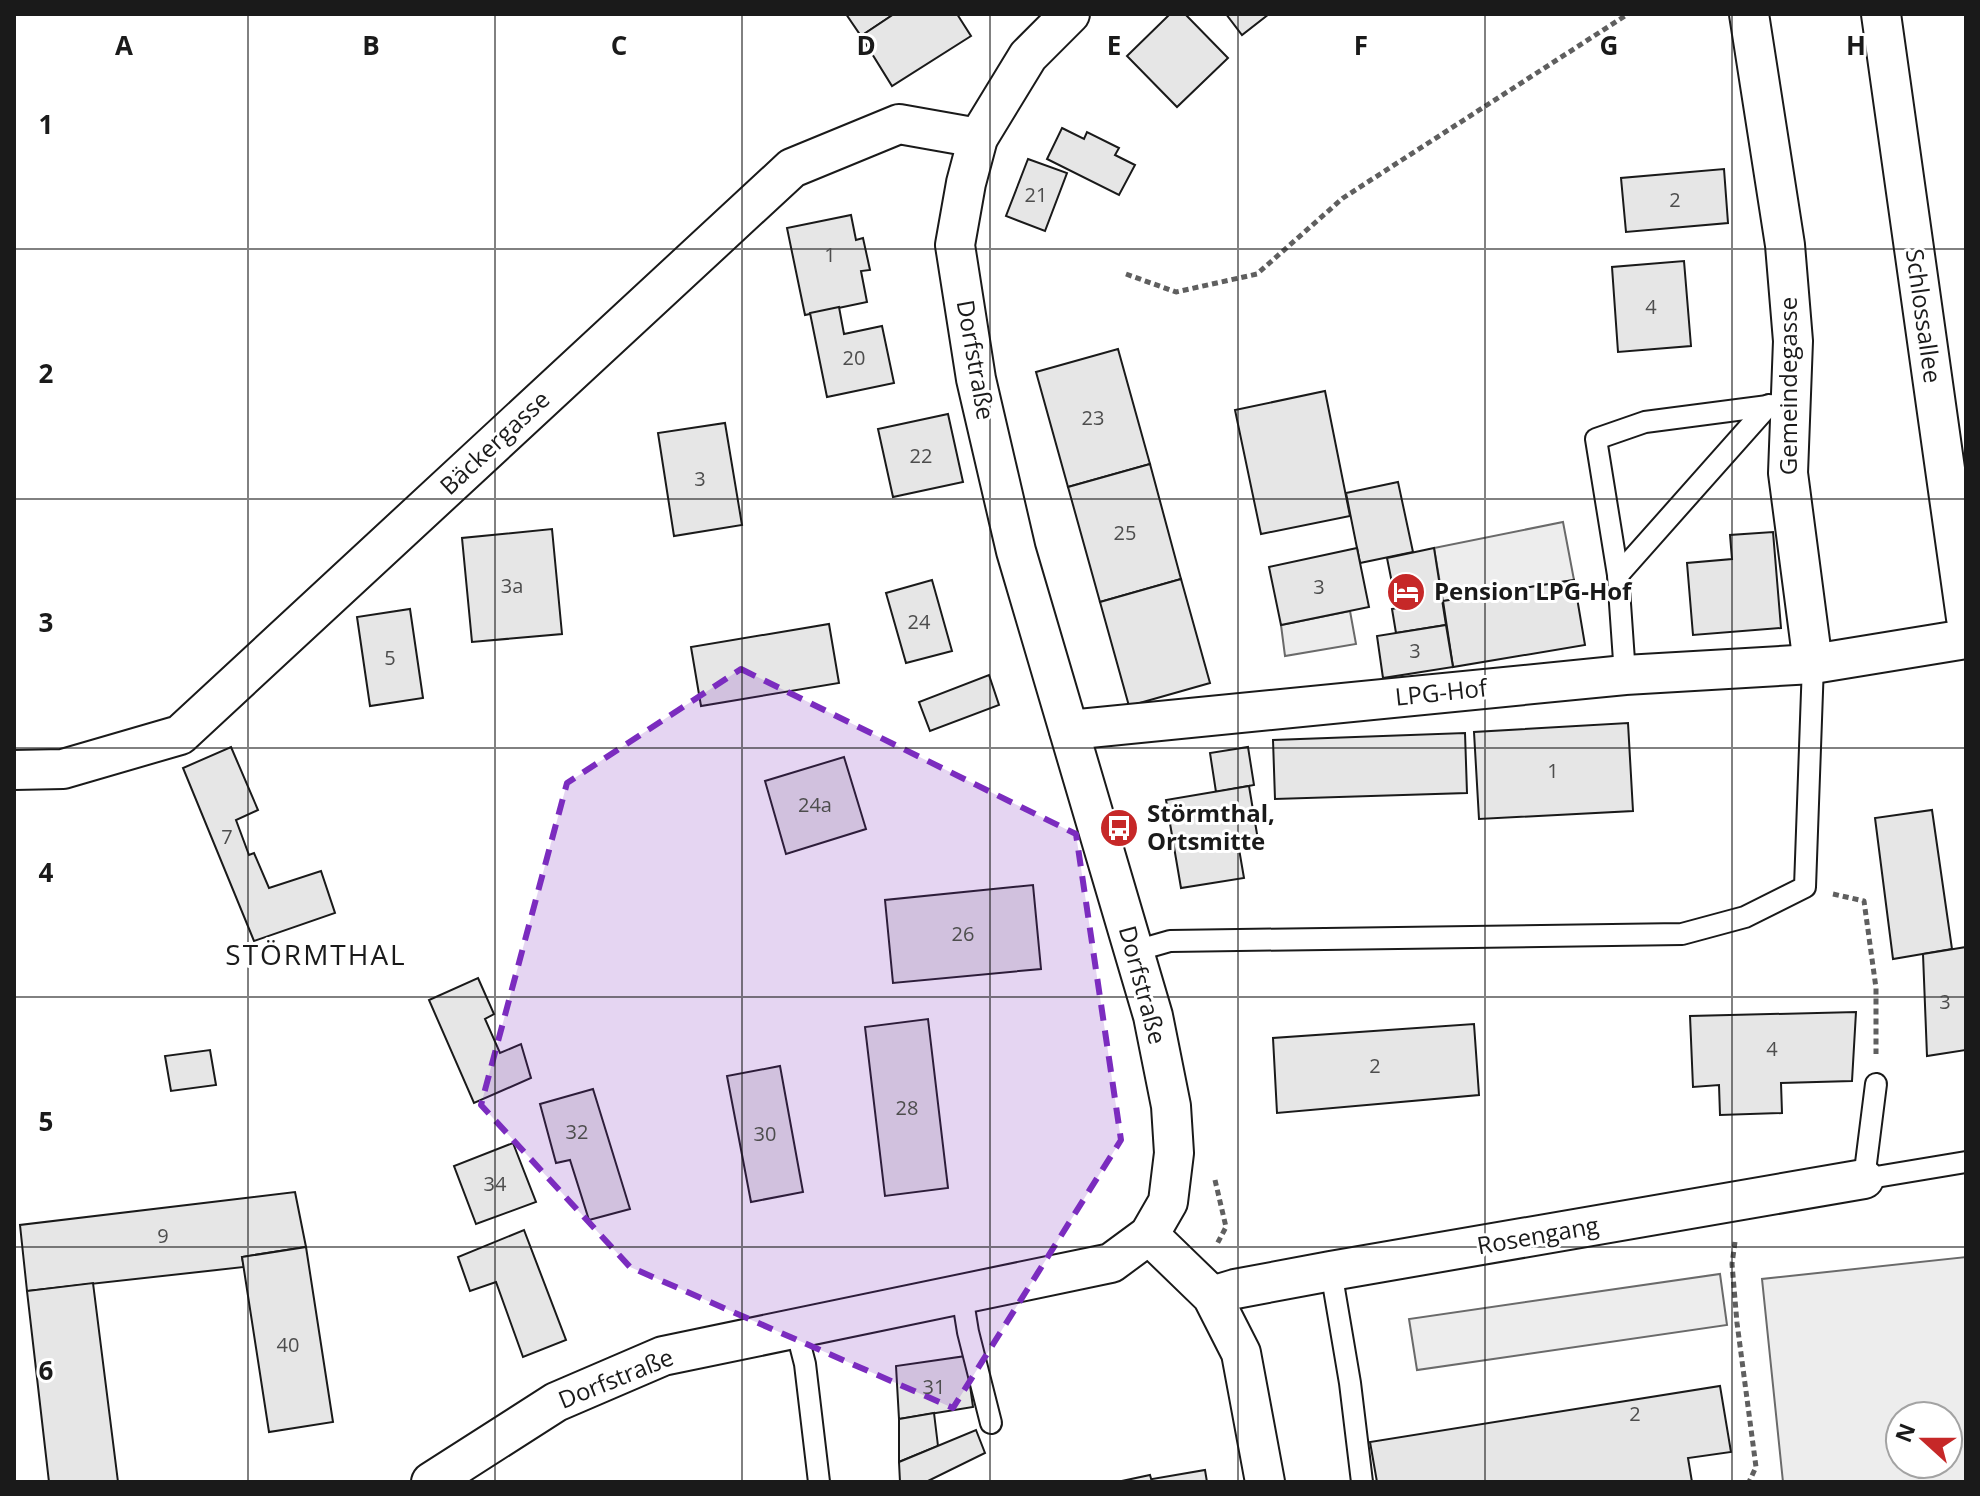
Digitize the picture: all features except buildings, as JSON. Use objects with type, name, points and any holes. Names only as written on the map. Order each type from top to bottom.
[{"type":"street","name":"Dorfstraße","points":[[431,1482],[556,1402],[663,1356],[1111,1263],[1149,1235],[1168,1202],[1174,1153],[1171,1106],[1153,1016],[1013,536],[976,379],[955,245],[978,138],[1028,56],[1070,14]]},
{"type":"street","name":"Gemeindegasse","points":[[1749,14],[1785,245],[1793,341],[1780,404],[1813,664]]},
{"type":"street","name":"Schlossallee","points":[[1881,14],[1966,618]]},
{"type":"street","name":"Bäckergasse","points":[[14,770],[63,769],[180,735],[792,168],[899,124],[978,138]]},
{"type":"street","name":"LPG-Hof","points":[[1069,730],[1625,675],[1813,664],[1966,639]]},
{"type":"street","name":"Rosengang","points":[[1212,1296],[1331,1271],[1864,1179]]},
{"type":"street","points":[[1149,1235],[1212,1296],[1241,1353],[1265,1482]]},
{"type":"lane","points":[[1618,575],[1780,404]]},
{"type":"lane","points":[[1625,675],[1618,575],[1596,439],[1645,422],[1780,404]]},
{"type":"lane","points":[[1135,951],[1170,941],[1682,934],[1745,917],[1805,887],[1813,664]]},
{"type":"lane","points":[[1876,1084],[1864,1179],[1966,1162]]},
{"type":"lane","points":[[1331,1271],[1350,1383],[1362,1482]]},
{"type":"lane","points":[[962,1295],[991,1423]]},
{"type":"lane","points":[[796,1329],[805,1364],[819,1482]]},
{"type":"path","points":[[1126,274],[1176,292],[1257,274],[1343,198],[1628,14]]},
{"type":"path","points":[[1805,887],[1864,901],[1876,988],[1876,1084]]},
{"type":"path","points":[[1740,1201],[1732,1264],[1756,1467],[1749,1482]]},
{"type":"highlighted area","points":[[741,669],[1076,834],[1121,1140],[953,1408],[630,1267],[481,1105],[567,783]]},
{"type":"shaded area","points":[[1563,522],[1574,580],[1443,601],[1434,548]]},
{"type":"shaded area","points":[[1350,611],[1356,644],[1285,656],[1281,625]]},
{"type":"shaded area","points":[[1966,1257],[1966,1482],[1783,1482],[1762,1279]]},
{"type":"shaded area","points":[[1720,1274],[1727,1325],[1417,1370],[1409,1319]]},
{"type":"place","name":"Pension LPG-Hof","points":[[1406,592]]},
{"type":"place","name":"Störmthal, Ortsmitte","points":[[1119,828]]},
{"type":"district","name":"STÖRMTHAL","points":[[316,955]]}]
